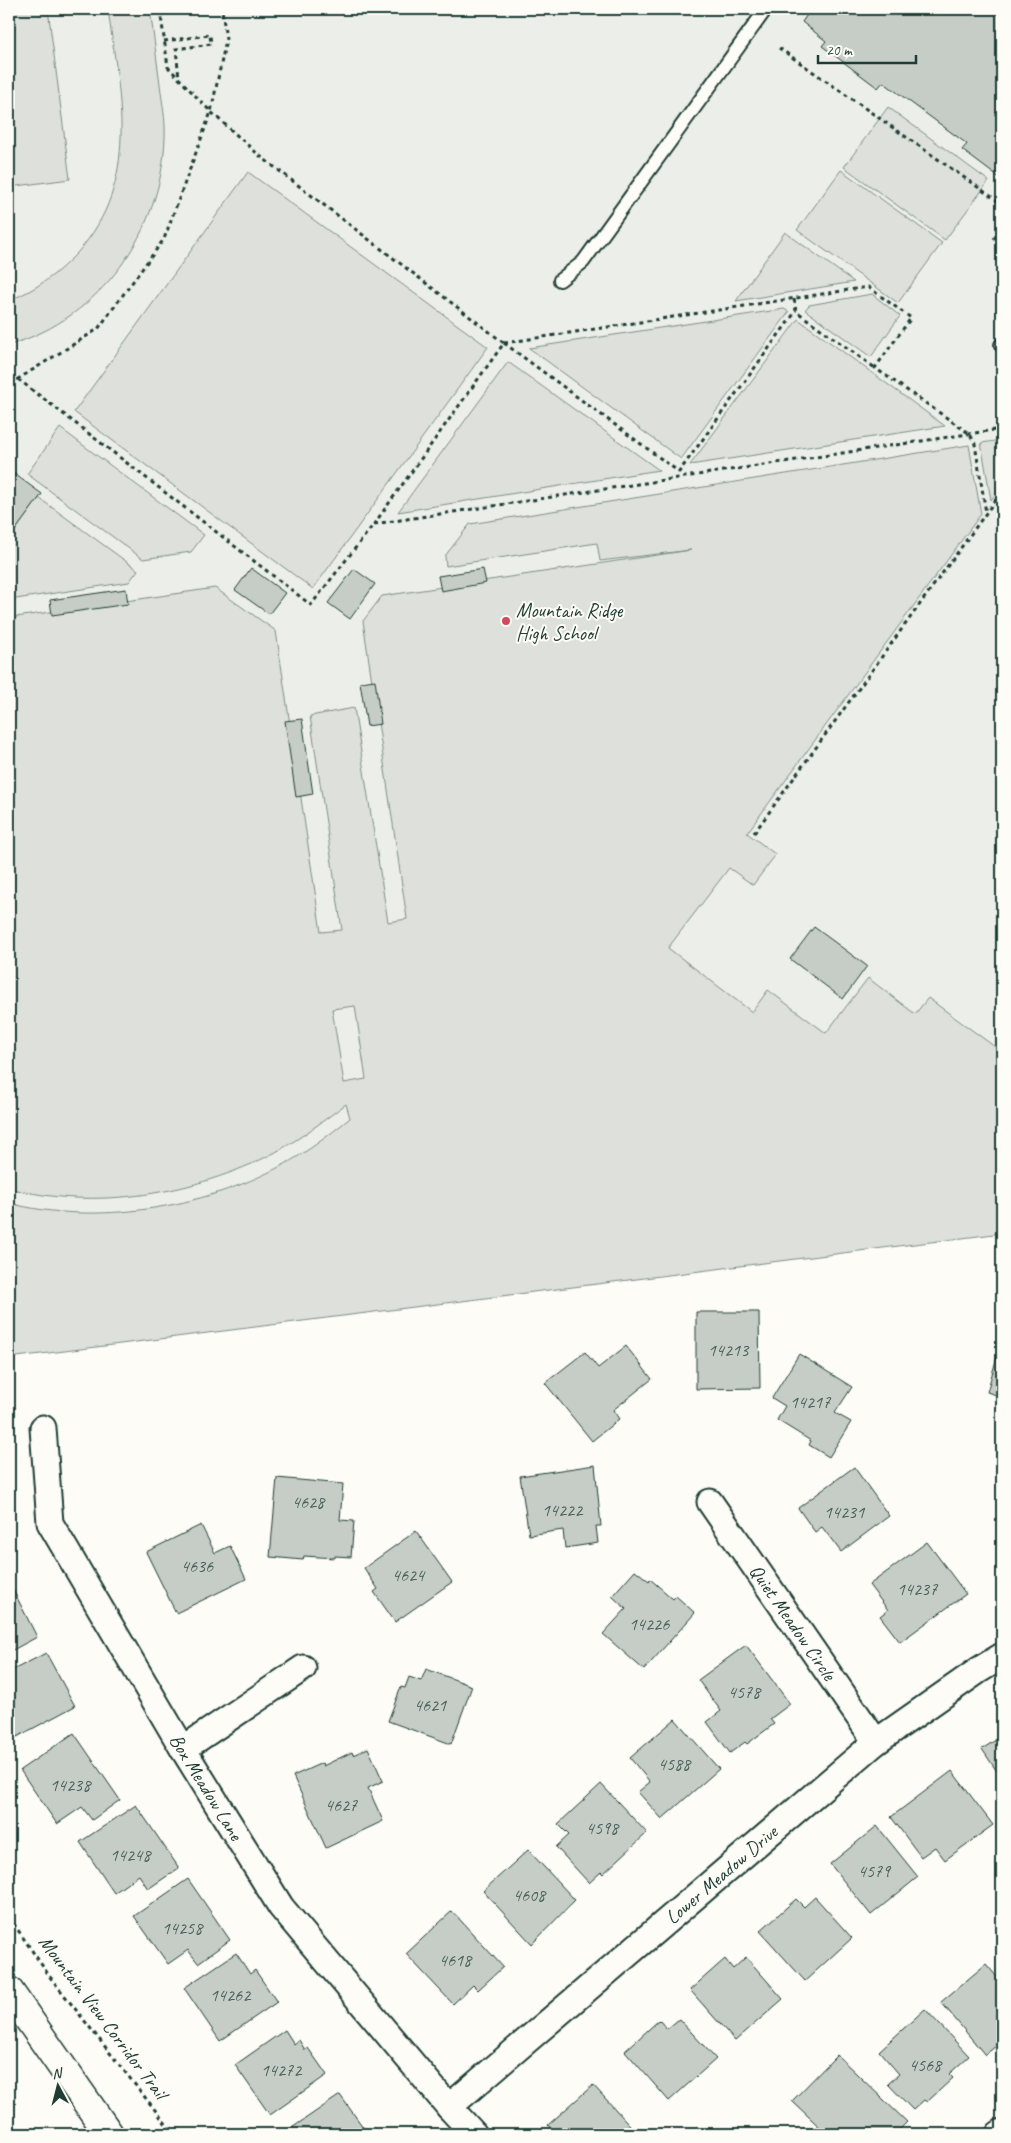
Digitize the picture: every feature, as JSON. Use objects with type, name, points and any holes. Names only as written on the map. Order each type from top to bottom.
[{"type":"highway","points":[[9,1991],[109,2134]]},
{"type":"street","name":"Box Meadow Lane","points":[[43,1428],[50,1523],[183,1749],[281,1907],[448,2107],[474,2134]]},
{"type":"street","name":"Quiet Meadow Circle","points":[[710,1502],[876,1742]]},
{"type":"street","name":"Lower Meadow Drive","points":[[448,2107],[876,1742],[1002,1656]]},
{"type":"street","points":[[183,1749],[303,1668]]},
{"type":"lane","points":[[560,280],[583,262],[766,9]]},
{"type":"path","points":[[160,9],[168,67],[211,112],[260,156],[504,343],[679,472],[680,478]]},
{"type":"path","points":[[18,379],[98,329],[164,239],[211,112],[226,40],[222,9]]},
{"type":"path","points":[[164,41],[210,35],[211,44],[176,49],[179,79]]},
{"type":"path","points":[[779,48],[1002,204]]},
{"type":"path","points":[[994,239],[1002,227]]},
{"type":"path","points":[[9,378],[18,379],[311,605],[374,524],[504,343],[868,287],[911,318],[875,368]]},
{"type":"path","points":[[794,299],[796,311],[970,434],[974,444],[986,513]]},
{"type":"path","points":[[679,472],[796,311]]},
{"type":"path","points":[[374,524],[1001,429]]},
{"type":"path","points":[[754,833],[1002,491]]},
{"type":"path","name":"Mountain View Corridor Trail","points":[[9,1917],[50,1977],[174,2134]]},
{"type":"shaded area","name":"Mountain Ridge High School","points":[[9,9],[1002,9],[1002,1233],[9,1358]]},
{"type":"shaded area","points":[[9,9],[48,9],[70,179],[9,187]]},
{"type":"shaded area","points":[[108,9],[150,9],[165,131],[161,172],[152,206],[139,237],[120,266],[98,292],[72,314],[42,332],[9,345],[9,300],[28,292],[46,281],[77,253],[97,225],[111,197],[118,167],[121,136],[117,73]]},
{"type":"shaded area","points":[[888,107],[989,181],[945,240],[844,167]]},
{"type":"shaded area","points":[[841,170],[942,243],[898,303],[797,230]]},
{"type":"shaded area","points":[[248,172],[488,347],[313,589],[74,412]]},
{"type":"shaded area","points":[[785,232],[854,282],[736,301]]},
{"type":"shaded area","points":[[872,294],[900,316],[871,357],[805,310],[809,305]]},
{"type":"shaded area","points":[[784,309],[789,312],[681,459],[529,348]]},
{"type":"shaded area","points":[[798,319],[945,426],[690,465]]},
{"type":"shaded area","points":[[508,362],[659,470],[398,512]]},
{"type":"shaded area","points":[[60,428],[204,535],[191,552],[143,559],[27,474]]},
{"type":"shaded area","points":[[1002,440],[1002,485],[991,500],[981,443]]},
{"type":"shaded area","points":[[969,445],[981,514],[747,833],[775,854],[774,857],[753,885],[729,868],[668,948],[752,1012],[768,990],[826,1033],[868,978],[915,1014],[928,998],[1002,1052],[1002,1233],[9,1358],[9,1203],[42,1210],[77,1213],[148,1209],[183,1202],[218,1193],[250,1181],[281,1166],[317,1144],[350,1118],[346,1104],[284,1148],[244,1167],[212,1179],[179,1188],[110,1198],[76,1198],[42,1195],[9,1188],[9,618],[215,588],[276,631],[321,932],[342,930],[310,716],[354,708],[388,922],[407,919],[363,621],[382,596],[691,550],[600,561],[597,543],[446,566],[445,556],[470,524]],"holes":[[[355,1006],[366,1079],[344,1083],[332,1009]]]},
{"type":"shaded area","points":[[39,498],[138,570],[129,582],[9,600],[9,539]]},
{"type":"building","points":[[811,9],[1002,9],[1002,180],[962,150],[967,144],[883,82],[878,88],[822,46],[826,41],[802,22]]},
{"type":"building","points":[[9,470],[42,494],[9,539]]},
{"type":"building","points":[[251,568],[285,593],[269,614],[235,590]]},
{"type":"building","points":[[354,569],[375,584],[350,619],[328,603]]},
{"type":"building","points":[[483,569],[486,583],[441,591],[438,576]]},
{"type":"building","points":[[126,589],[128,604],[52,615],[50,600]]},
{"type":"building","points":[[375,680],[381,724],[367,726],[360,682]]},
{"type":"building","points":[[302,719],[313,794],[296,797],[285,721]]},
{"type":"building","points":[[814,927],[867,966],[843,999],[790,959]]},
{"type":"building","points":[[696,1312],[759,1312],[760,1388],[696,1389]]},
{"type":"building","points":[[1002,1339],[1002,1397],[987,1392]]},
{"type":"building","points":[[626,1346],[652,1379],[613,1410],[619,1419],[592,1441],[545,1383],[585,1352],[598,1368]]},
{"type":"building","points":[[799,1354],[852,1387],[835,1413],[851,1422],[829,1457],[809,1445],[811,1441],[777,1420],[785,1406],[772,1398]]},
{"type":"building","points":[[595,1465],[601,1526],[596,1526],[598,1543],[565,1548],[563,1530],[529,1535],[520,1476]]},
{"type":"building","points":[[854,1467],[889,1516],[841,1552],[822,1527],[815,1532],[798,1508]]},
{"type":"building","points":[[277,1478],[343,1484],[340,1520],[354,1521],[351,1557],[304,1556],[303,1560],[270,1557]]},
{"type":"building","points":[[201,1525],[215,1553],[230,1546],[246,1579],[176,1613],[146,1552]]},
{"type":"building","points":[[416,1531],[452,1582],[395,1622],[374,1592],[378,1589],[364,1568]]},
{"type":"building","points":[[927,1542],[966,1594],[900,1642],[880,1616],[888,1610],[869,1585]]},
{"type":"building","points":[[635,1570],[649,1581],[650,1579],[673,1599],[676,1596],[695,1613],[644,1670],[603,1634],[626,1609],[612,1596]]},
{"type":"building","points":[[9,1582],[37,1637],[9,1652]]},
{"type":"building","points":[[746,1645],[790,1704],[770,1719],[774,1724],[747,1744],[745,1742],[730,1753],[707,1722],[721,1711],[698,1680]]},
{"type":"building","points":[[46,1653],[75,1706],[17,1737],[9,1723],[9,1672]]},
{"type":"building","points":[[426,1669],[472,1686],[451,1744],[388,1721],[401,1687],[405,1688],[409,1677],[421,1681]]},
{"type":"building","points":[[675,1719],[719,1769],[662,1819],[638,1792],[650,1782],[630,1758]]},
{"type":"building","points":[[74,1733],[120,1800],[92,1820],[82,1807],[57,1824],[20,1770]]},
{"type":"building","points":[[1002,1736],[1002,1779],[982,1749]]},
{"type":"building","points":[[368,1748],[383,1781],[368,1788],[383,1821],[326,1848],[293,1776],[322,1763],[323,1766],[352,1752],[353,1755]]},
{"type":"building","points":[[952,1771],[993,1825],[945,1860],[935,1847],[921,1857],[891,1817]]},
{"type":"building","points":[[601,1784],[647,1833],[603,1874],[601,1872],[589,1883],[556,1847],[569,1835],[558,1824]]},
{"type":"building","points":[[136,1805],[179,1868],[148,1889],[139,1875],[114,1893],[80,1842]]},
{"type":"building","points":[[877,1826],[918,1877],[871,1915],[830,1864]]},
{"type":"building","points":[[528,1850],[575,1900],[532,1944],[483,1891]]},
{"type":"building","points":[[188,1879],[230,1940],[198,1963],[188,1950],[168,1964],[134,1916]]},
{"type":"building","points":[[815,1897],[852,1938],[805,1981],[760,1931],[796,1899],[804,1907]]},
{"type":"building","points":[[452,1911],[503,1967],[478,1990],[473,1985],[453,2004],[406,1954]]},
{"type":"building","points":[[236,1953],[250,1974],[255,1970],[277,2002],[220,2041],[184,1988]]},
{"type":"building","points":[[746,1957],[783,1999],[735,2041],[690,1990],[725,1959],[733,1969]]},
{"type":"building","points":[[986,1964],[1002,1983],[1002,2041],[985,2055],[941,2002]]},
{"type":"building","points":[[925,2009],[969,2056],[949,2074],[953,2078],[927,2102],[924,2100],[913,2110],[888,2084],[899,2074],[879,2051]]},
{"type":"building","points":[[679,2019],[716,2059],[669,2101],[625,2051],[659,2020],[667,2029]]},
{"type":"building","points":[[285,2030],[294,2044],[299,2040],[305,2050],[308,2048],[327,2075],[270,2115],[235,2065]]},
{"type":"building","points":[[837,2055],[907,2122],[895,2134],[827,2134],[792,2101]]},
{"type":"building","points":[[593,2085],[638,2134],[556,2134],[548,2125]]},
{"type":"building","points":[[340,2095],[368,2134],[283,2134]]},
{"type":"place","name":"Mountain Ridge High School","points":[[506,621]]}]
